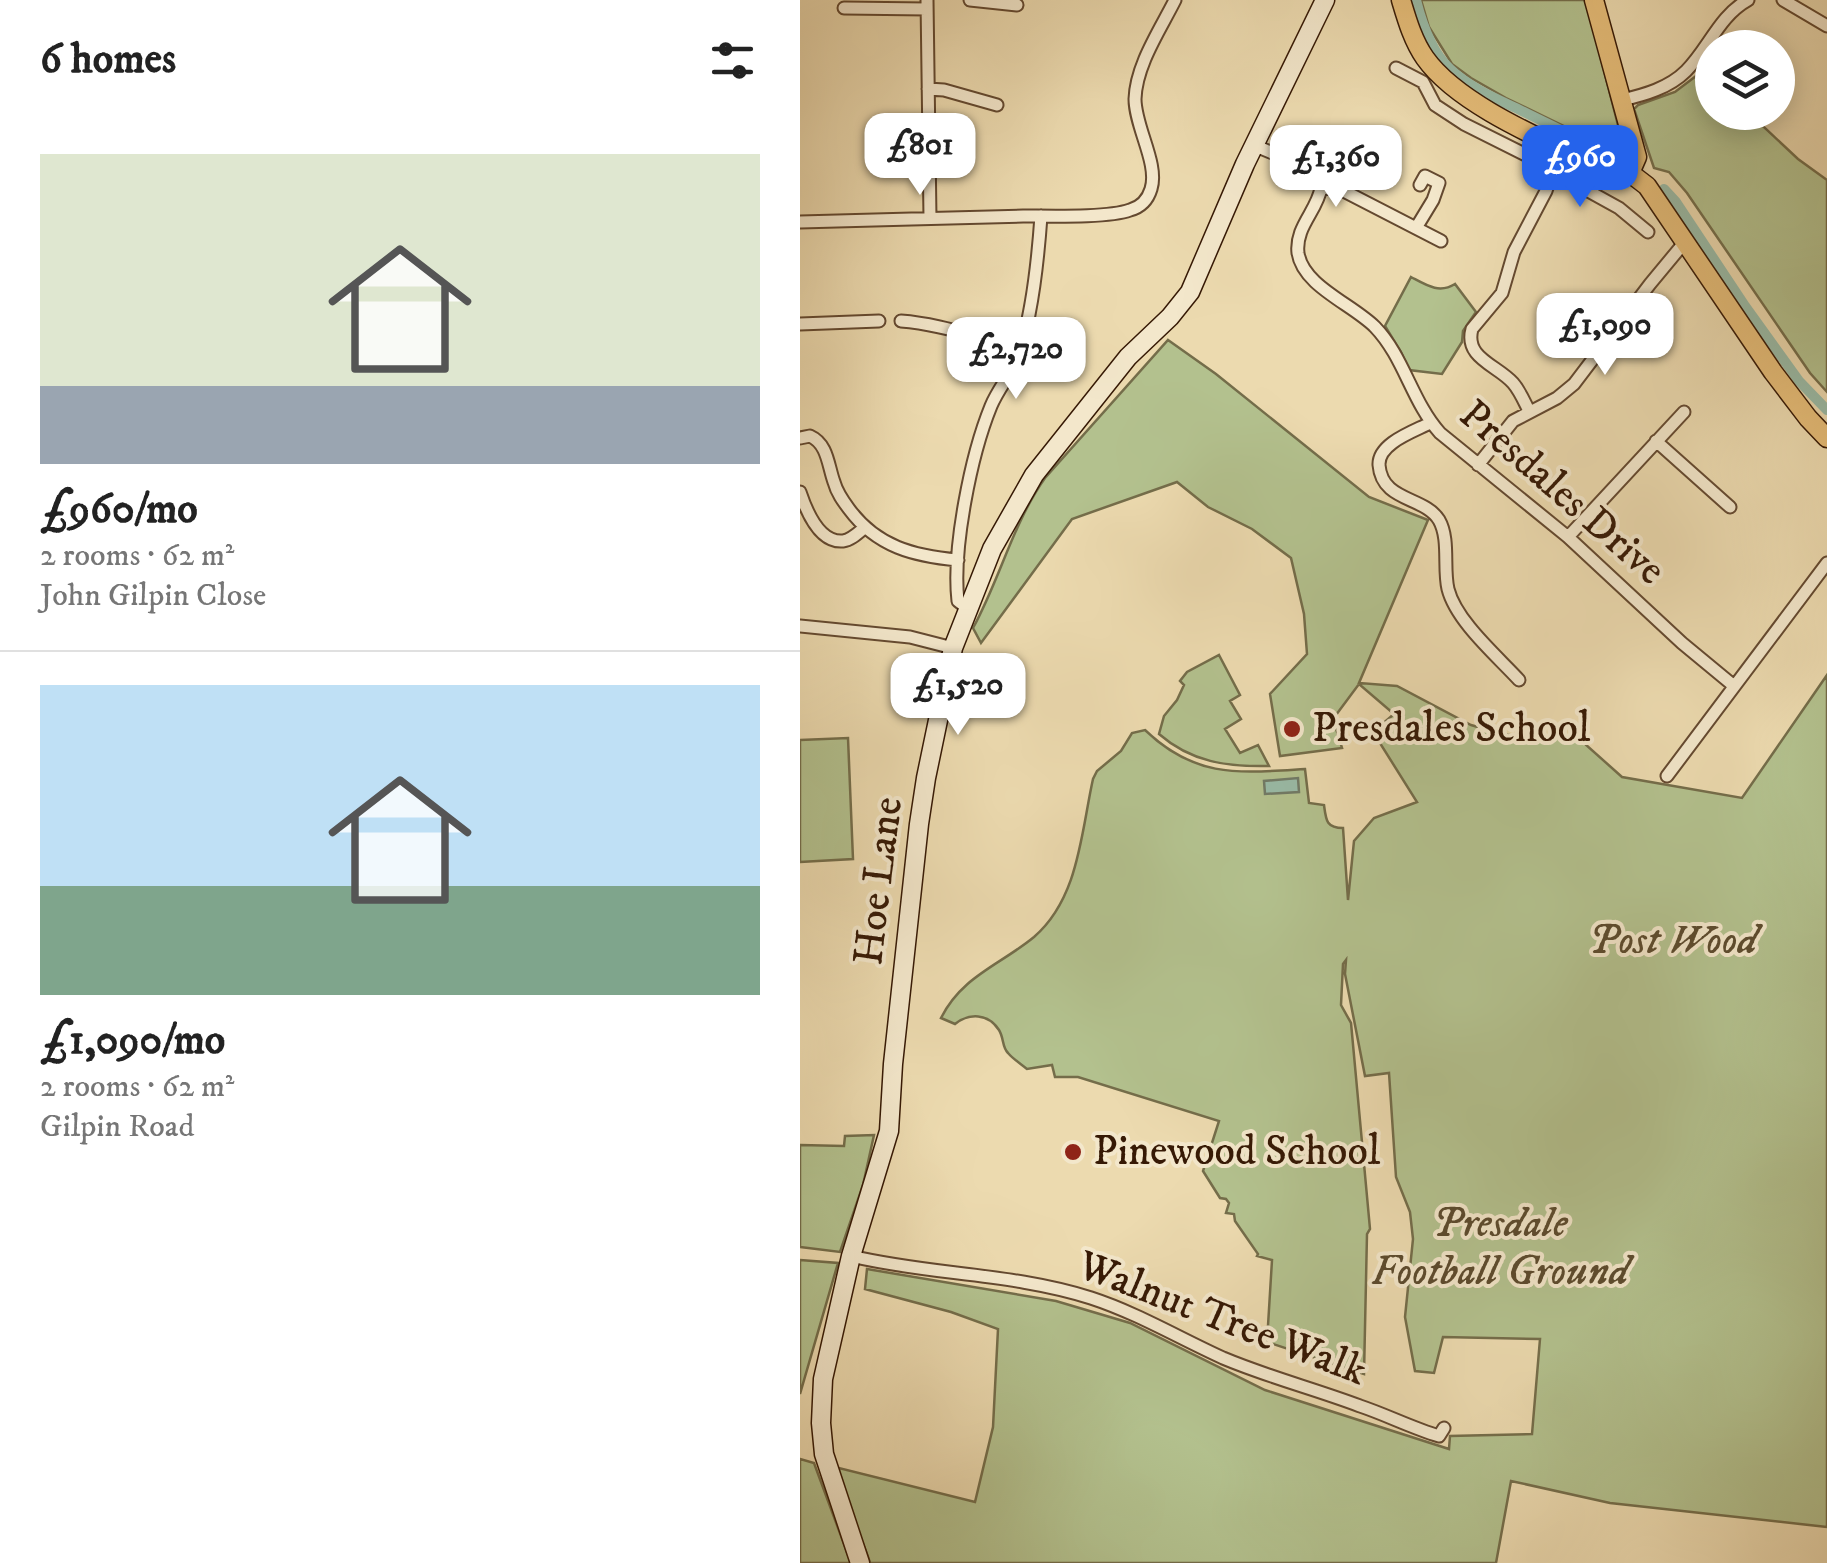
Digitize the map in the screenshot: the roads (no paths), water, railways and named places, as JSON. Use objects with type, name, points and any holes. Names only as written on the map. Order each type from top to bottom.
[{"type":"main road","points":[[1401,0],[1422,55],[1461,94],[1592,163],[1630,173],[1647,186],[1786,390],[1827,438]]},
{"type":"main road","points":[[1594,0],[1637,157],[1630,173]]},
{"type":"street","points":[[970,0],[1017,5]]},
{"type":"street","points":[[800,222],[1040,216],[1128,211],[1139,206],[1147,198],[1153,176],[1137,123],[1136,88],[1175,0]]},
{"type":"street","name":"Hoe Lane","points":[[860,1563],[824,1454],[823,1379],[851,1256],[890,1130],[892,1064],[919,824],[954,648],[992,549],[1034,475],[1128,358],[1170,318],[1190,292],[1254,144],[1325,0]]},
{"type":"street","points":[[1622,100],[1675,81],[1691,66],[1732,10],[1748,0]]},
{"type":"street","points":[[1782,0],[1827,26]]},
{"type":"street","points":[[844,8],[927,4],[930,218]]},
{"type":"street","points":[[1396,68],[1419,78],[1435,105],[1550,170],[1546,192],[1514,252],[1502,292],[1470,336],[1473,351],[1513,383],[1529,411]]},
{"type":"street","points":[[928,89],[997,105]]},
{"type":"street","points":[[1254,144],[1311,173],[1322,188],[1340,189],[1441,242]]},
{"type":"street","points":[[1592,163],[1581,187],[1620,208],[1648,232]]},
{"type":"street","points":[[1416,228],[1439,183],[1424,176],[1420,185]]},
{"type":"street","name":"Presdales Drive","points":[[1322,188],[1299,237],[1302,267],[1312,280],[1352,307],[1379,332],[1430,423],[1568,537],[1734,686]]},
{"type":"street","points":[[967,608],[958,601],[958,560],[966,496],[982,432],[1020,348],[1036,265],[1040,216]]},
{"type":"street","points":[[1478,465],[1507,428],[1574,384],[1684,243]]},
{"type":"street","points":[[800,324],[878,321]]},
{"type":"street","points":[[900,322],[940,326],[1020,348]]},
{"type":"street","points":[[1568,537],[1684,412]]},
{"type":"street","points":[[1430,423],[1387,447],[1379,467],[1396,495],[1427,509],[1441,523],[1448,590],[1456,607],[1519,680]]},
{"type":"street","points":[[800,438],[810,436],[822,444],[836,490],[864,528],[903,551],[958,560]]},
{"type":"street","points":[[1656,441],[1730,507]]},
{"type":"street","points":[[800,492],[817,527],[828,538],[847,540],[864,528]]},
{"type":"street","points":[[1666,776],[1827,563]]},
{"type":"street","points":[[800,626],[910,636],[954,648]]},
{"type":"street","name":"Walnut Tree Walk","points":[[851,1256],[909,1269],[1032,1284],[1090,1298],[1228,1360],[1439,1436],[1444,1428]]},
{"type":"waterway","points":[[1416,0],[1432,46],[1458,76],[1614,156]]},
{"type":"waterway","points":[[1664,189],[1799,381],[1827,410]]},
{"type":"place","name":"Presdales School","points":[[1292,729]]},
{"type":"place","name":"Pinewood School","points":[[1073,1152]]},
{"type":"park label","name":"Post Wood","points":[[1673,941]]},
{"type":"park label","name":"Presdale Football Ground","points":[[1500,1248]]}]
